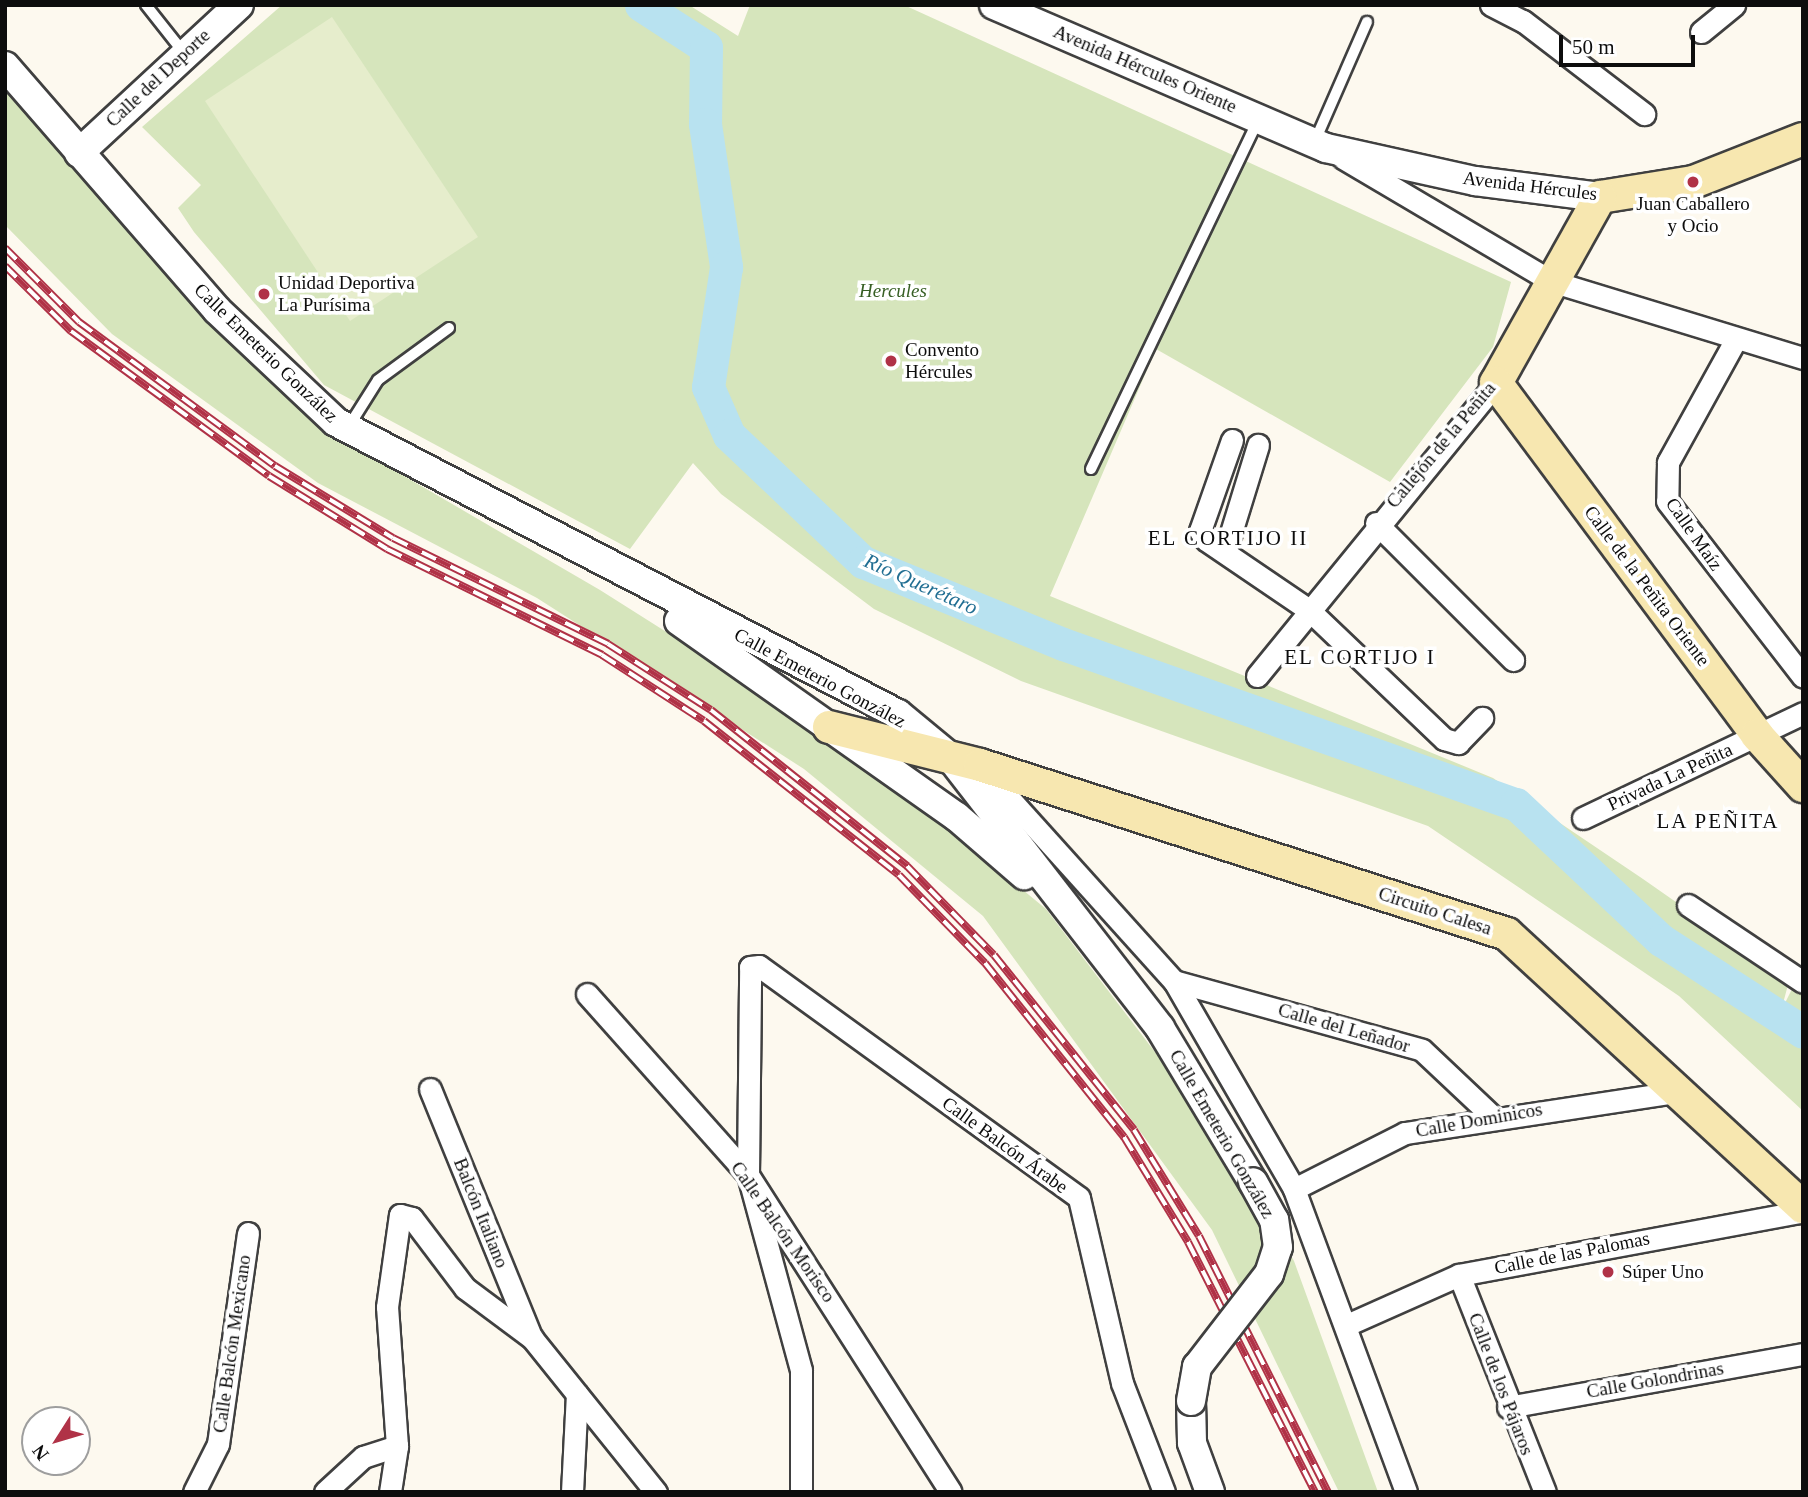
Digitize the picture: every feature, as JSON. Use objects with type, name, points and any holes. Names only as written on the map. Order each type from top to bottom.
[{"type":"main road","name":"Avenida Hércules","points":[[1600,197],[1693,182],[1802,140]]},
{"type":"main road","name":"Callejón de la Peñita","points":[[1496,383],[1600,197]]},
{"type":"main road","name":"Calle de la Peñita Oriente","points":[[1496,383],[1758,735],[1797,772]]},
{"type":"main road","name":"Circuito Calesa","points":[[829,727],[965,761],[1507,934],[1803,1209]]},
{"type":"street","name":"Calle del Deporte","points":[[79,153],[184,53],[239,5]]},
{"type":"street","name":"Avenida Hércules Oriente","points":[[994,5],[1312,141]]},
{"type":"street","points":[[1491,5],[1528,13],[1644,114]]},
{"type":"street","points":[[1701,32],[1734,5]]},
{"type":"street","name":"Calle Emeterio González","points":[[5,65],[216,310],[347,428],[811,673],[898,714],[965,761],[1063,908],[1160,1028],[1274,1220],[1278,1247],[1269,1274],[1197,1367],[1191,1401],[1192,1443],[1210,1492]]},
{"type":"street","points":[[1312,141],[1551,281],[1736,340],[1803,358]]},
{"type":"street","name":"Avenida Hércules","points":[[1312,141],[1475,181],[1600,197]]},
{"type":"street","name":"Calle Maíz","points":[[1736,340],[1668,462],[1667,501],[1803,677]]},
{"type":"street","name":"Callejón de la Peñita","points":[[1257,676],[1376,523],[1496,383]]},
{"type":"street","points":[[1232,440],[1200,531],[1309,610],[1444,739],[1458,743],[1482,718]]},
{"type":"street","points":[[1226,549],[1258,445]]},
{"type":"street","points":[[1376,523],[1513,660]]},
{"type":"street","name":"Calle Emeterio González","points":[[592,558],[957,817],[1063,908]]},
{"type":"street","points":[[792,700],[795,680],[811,673]]},
{"type":"street","name":"Privada La Peñita","points":[[1583,818],[1803,713]]},
{"type":"street","points":[[965,761],[1174,981],[1294,1189],[1349,1324],[1406,1492]]},
{"type":"street","points":[[1688,905],[1803,982]]},
{"type":"street","name":"Calle Balcón Árabe","points":[[748,1175],[750,967],[759,966],[1079,1198],[1122,1383],[1164,1492]]},
{"type":"street","name":"Calle del Leñador","points":[[1174,981],[1422,1050],[1492,1116]]},
{"type":"street","name":"Calle Balcón Morisco","points":[[587,994],[748,1175],[951,1492]]},
{"type":"street","name":"Balcón Italiano","points":[[430,1089],[532,1338]]},
{"type":"street","name":"Calle Dominicos","points":[[1294,1189],[1405,1133],[1492,1116],[1676,1092]]},
{"type":"street","points":[[748,1175],[801,1370],[802,1492]]},
{"type":"street","name":"Calle de las Palomas","points":[[1349,1324],[1459,1275],[1803,1209]]},
{"type":"street","points":[[390,1492],[397,1446],[387,1307],[400,1215],[412,1218],[465,1288],[532,1338],[656,1492]]},
{"type":"street","name":"Calle Balcón Mexicano","points":[[194,1492],[218,1444],[248,1233]]},
{"type":"street","name":"Calle de los Pájaros","points":[[1459,1275],[1508,1407],[1545,1492]]},
{"type":"street","name":"Calle Golondrinas","points":[[1508,1407],[1803,1354]]},
{"type":"street","points":[[572,1492],[577,1394]]},
{"type":"street","points":[[325,1492],[363,1457],[397,1446]]},
{"type":"lane","points":[[146,5],[184,53]]},
{"type":"lane","points":[[1312,141],[1367,22]]},
{"type":"lane","points":[[1091,470],[1259,118]]},
{"type":"lane","points":[[347,428],[378,380],[449,328]]},
{"type":"green space","name":"Hercules","points":[[282,5],[689,5],[738,36],[750,5],[904,5],[1511,282],[1493,347],[1390,482],[1156,349],[1050,596],[1493,778],[1643,879],[1789,981],[1781,1011],[1794,985],[1803,990],[1803,1111],[1679,996],[1428,826],[1021,681],[874,609],[721,494],[693,463],[630,549],[324,385],[194,232],[178,208],[201,185],[142,127]]},
{"type":"green space","points":[[332,17],[478,237],[350,321],[205,101]]},
{"type":"green space","points":[[5,84],[185,297],[325,430],[600,590],[850,748],[1046,909],[1209,1123],[1294,1261],[1378,1492],[1339,1492],[1212,1230],[983,916],[804,769],[537,598],[318,483],[112,334],[5,225]]},
{"type":"waterway","name":"Río Querétaro","points":[[641,5],[706,47],[705,124],[726,267],[708,387],[729,435],[863,562],[1063,644],[1516,804],[1661,940],[1803,1032]]},
{"type":"railway","points":[[5,248],[79,322],[275,466],[393,538],[608,644],[711,710],[907,866],[994,955],[1134,1130],[1199,1236],[1328,1492]]},
{"type":"railway","points":[[5,266],[71,331],[269,476],[387,549],[602,655],[704,721],[899,875],[985,963],[1124,1137],[1188,1242],[1315,1492]]},
{"type":"place","name":"Juan Caballero y Ocio","points":[[1693,182]]},
{"type":"place","name":"Unidad Deportiva La Purísima","points":[[264,294]]},
{"type":"place","name":"Convento Hércules","points":[[891,361]]},
{"type":"place","name":"Súper Uno","points":[[1608,1272]]},
{"type":"district","name":"EL CORTIJO II","points":[[1228,538]]},
{"type":"district","name":"EL CORTIJO I","points":[[1360,657]]},
{"type":"district","name":"LA PEÑITA","points":[[1718,821]]}]
